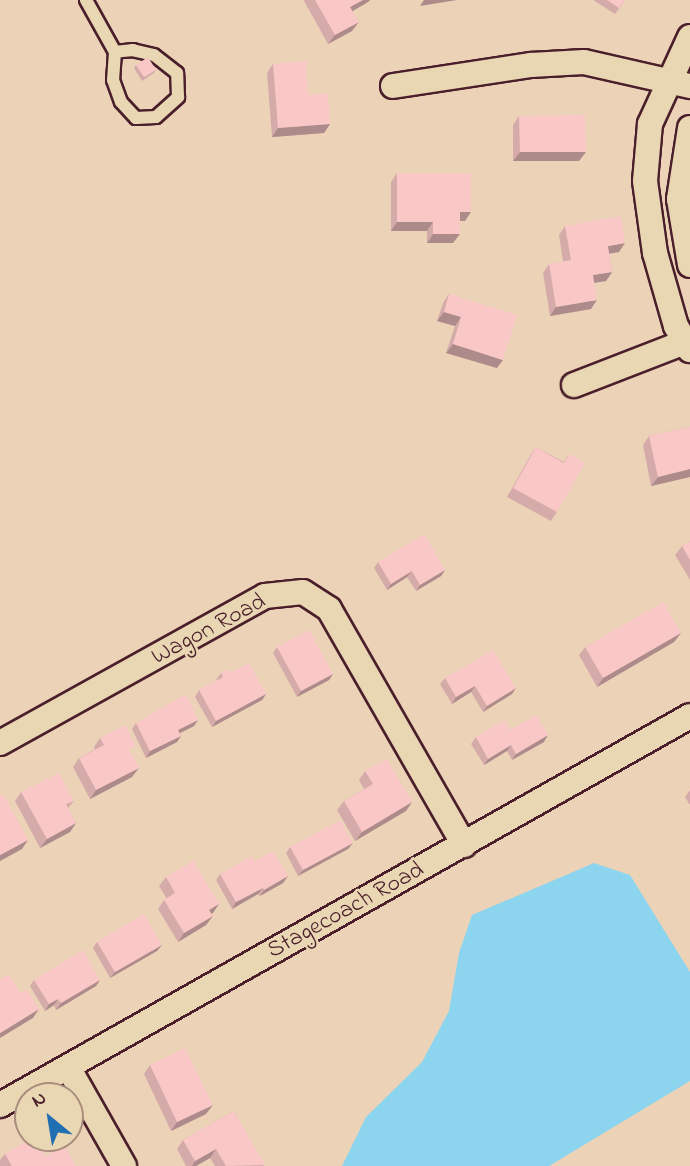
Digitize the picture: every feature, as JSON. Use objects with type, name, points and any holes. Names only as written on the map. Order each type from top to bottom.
[{"type":"street","points":[[574,385],[689,344],[677,326],[655,253],[645,181],[650,124],[679,84],[690,37]]},
{"type":"street","points":[[393,86],[531,65],[584,62],[679,84]]},
{"type":"street","points":[[690,128],[679,199],[690,265]]},
{"type":"street","name":"Wagon Road","points":[[0,743],[265,596],[303,592],[329,609],[464,845]]},
{"type":"street","name":"Stagecoach Road","points":[[0,1105],[690,716]]},
{"type":"street","points":[[68,1067],[124,1166]]},
{"type":"lane","points":[[86,0],[115,52],[113,80],[121,102],[136,118],[156,117],[178,97],[177,73],[154,55],[133,50],[115,52]]},
{"type":"water","points":[[594,863],[630,875],[690,972],[690,1081],[549,1166],[342,1166],[366,1117],[422,1062],[449,1011],[459,953],[472,915]]},
{"type":"building","points":[[315,0],[363,0],[350,7],[359,22],[335,35]]},
{"type":"building","points":[[607,0],[625,0],[619,8]]},
{"type":"building","points":[[148,57],[156,70],[144,77],[136,65]]},
{"type":"building","points":[[306,61],[308,95],[328,93],[330,124],[278,128],[273,64]]},
{"type":"building","points":[[585,115],[586,152],[520,152],[519,116]]},
{"type":"building","points":[[397,173],[471,173],[471,212],[460,212],[460,234],[433,234],[433,222],[397,222]]},
{"type":"building","points":[[621,216],[625,243],[608,246],[612,272],[593,275],[597,300],[556,307],[549,264],[571,260],[565,226]]},
{"type":"building","points":[[449,294],[517,315],[503,360],[453,344],[461,317],[444,312]]},
{"type":"building","points":[[690,427],[690,469],[658,477],[649,436]]},
{"type":"building","points":[[536,447],[564,463],[569,454],[585,463],[557,512],[513,488]]},
{"type":"building","points":[[424,534],[445,570],[420,585],[412,571],[391,584],[378,562]]},
{"type":"building","points":[[690,541],[690,560],[682,546]]},
{"type":"building","points":[[663,602],[681,633],[603,678],[585,647]]},
{"type":"building","points":[[309,630],[333,674],[301,691],[277,647]]},
{"type":"building","points":[[493,650],[516,688],[487,706],[475,686],[456,697],[445,678]]},
{"type":"building","points":[[249,663],[266,694],[216,721],[199,690],[223,677],[221,673],[228,669],[230,673]]},
{"type":"building","points":[[186,694],[198,720],[178,730],[181,736],[150,751],[136,723]]},
{"type":"building","points":[[536,715],[548,735],[516,754],[511,745],[488,759],[476,737],[505,720],[510,730]]},
{"type":"building","points":[[125,725],[136,746],[129,749],[139,768],[96,790],[79,758],[104,745],[100,738]]},
{"type":"building","points":[[387,759],[412,802],[362,832],[344,801],[373,784],[365,771]]},
{"type":"building","points":[[59,773],[74,801],[66,804],[76,823],[47,839],[21,792]]},
{"type":"building","points":[[3,794],[28,840],[0,855],[0,796]]},
{"type":"building","points":[[340,820],[353,843],[303,870],[290,847]]},
{"type":"building","points":[[273,851],[288,876],[236,902],[220,874],[252,856],[255,861]]},
{"type":"building","points":[[193,861],[219,904],[209,910],[213,916],[184,933],[164,900],[175,893],[166,877]]},
{"type":"building","points":[[144,914],[162,945],[115,972],[97,942]]},
{"type":"building","points":[[83,950],[100,980],[61,1003],[58,999],[49,1004],[34,980]]},
{"type":"building","points":[[9,974],[20,993],[27,989],[39,1009],[0,1033],[0,979]]},
{"type":"building","points":[[185,1048],[213,1105],[177,1122],[150,1065]]},
{"type":"building","points":[[234,1111],[265,1165],[226,1166],[216,1149],[195,1161],[183,1140]]},
{"type":"building","points":[[14,1149],[14,1152],[43,1152],[45,1156],[52,1152],[68,1152],[76,1166],[12,1166],[5,1154]]}]
